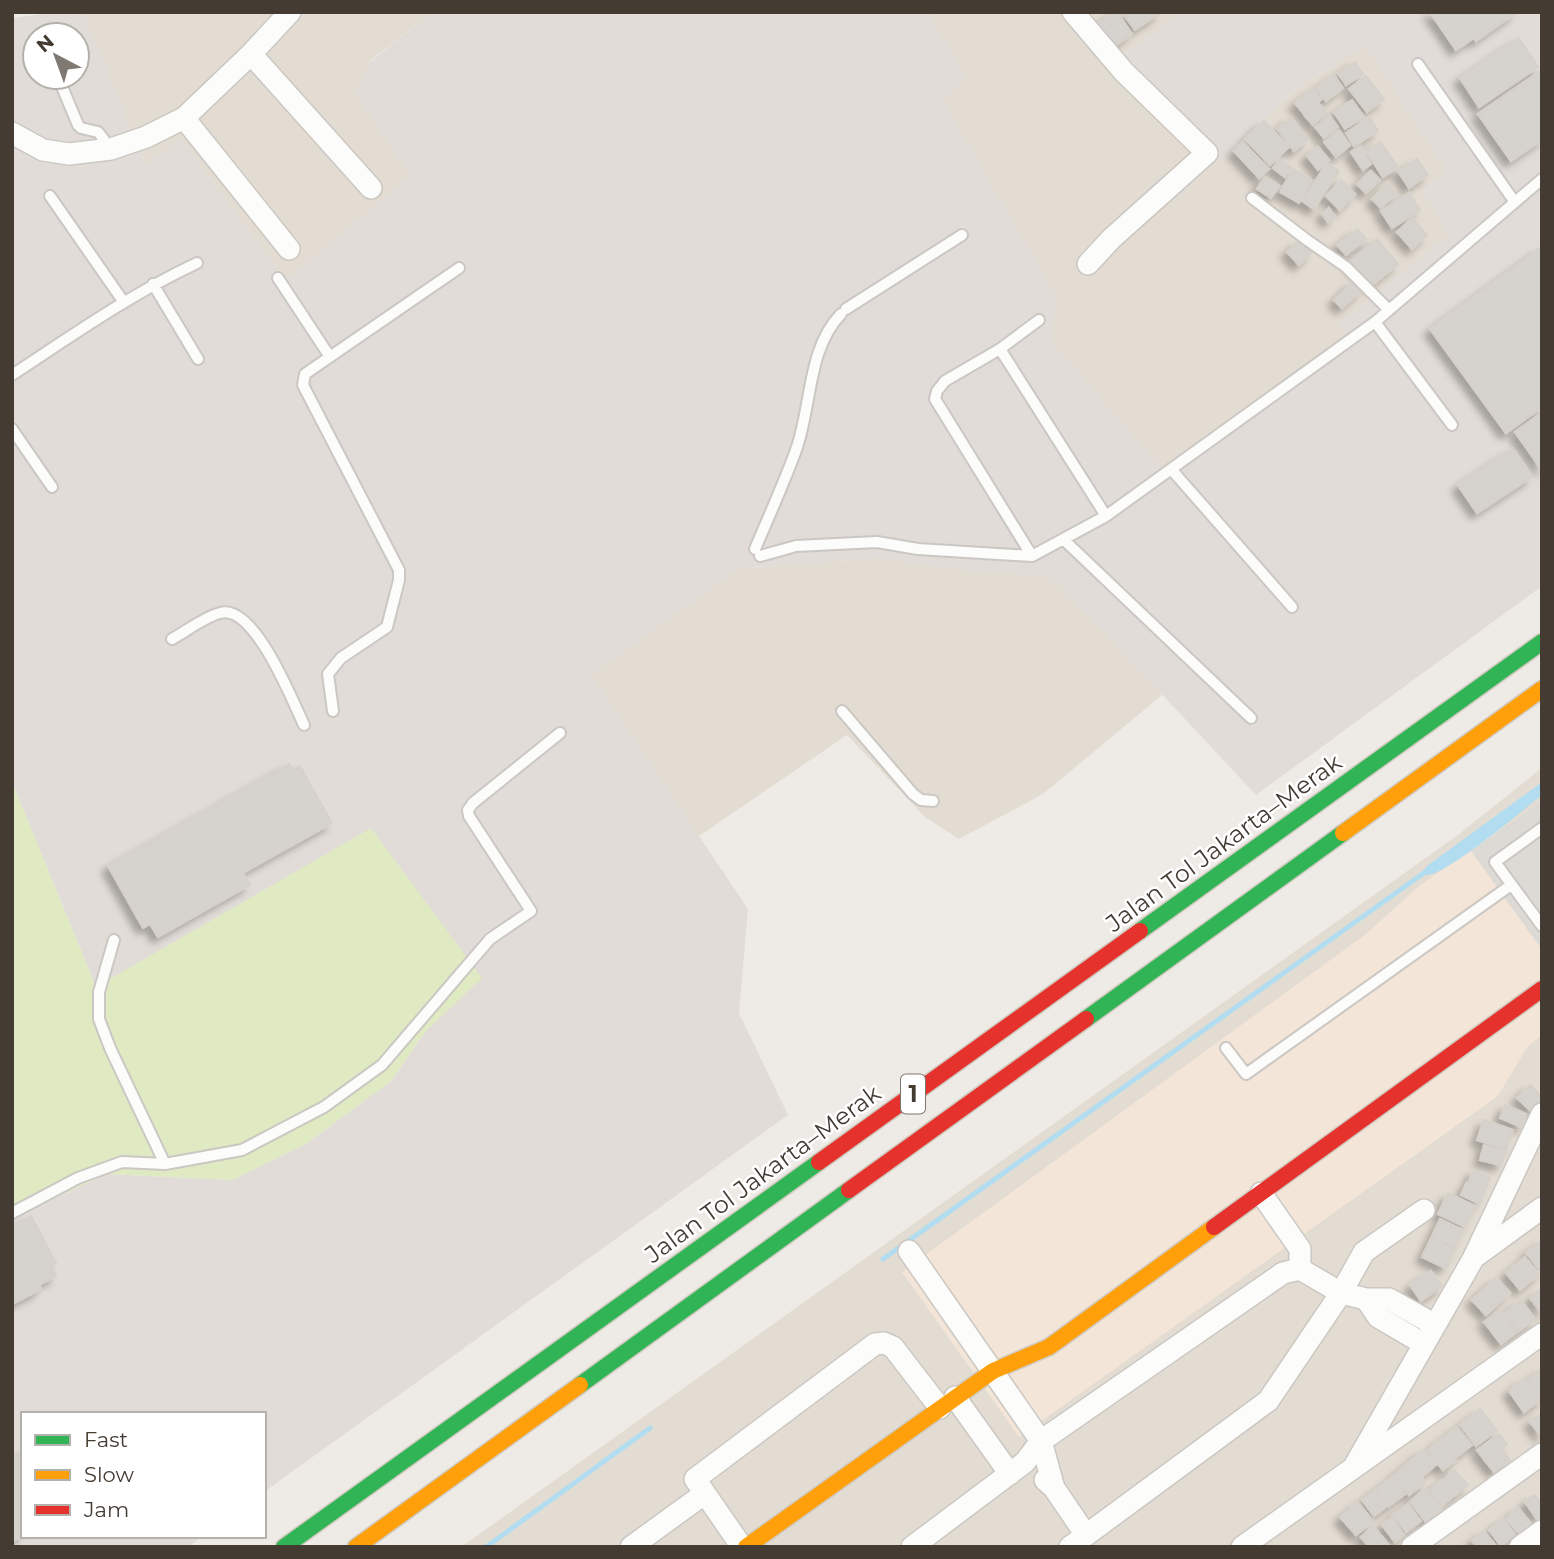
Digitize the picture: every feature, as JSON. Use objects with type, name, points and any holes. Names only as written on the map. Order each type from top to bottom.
[{"type":"main road","name":"Jalan Tol Jakarta–Merak","points":[[284,1547],[1542,642]]},
{"type":"main road","name":"1","points":[[356,1547],[1542,689]]},
{"type":"main road","points":[[744,1547],[993,1371],[1049,1348],[1541,990]]},
{"type":"street","points":[[12,133],[43,150],[69,154],[111,149],[146,137],[184,117],[251,54],[290,12]]},
{"type":"street","points":[[1073,12],[1124,72],[1207,153],[1111,239],[1088,264]]},
{"type":"street","points":[[251,54],[371,188]]},
{"type":"street","points":[[184,117],[289,249]]},
{"type":"street","points":[[1355,1465],[1536,1151],[1542,1114]]},
{"type":"street","points":[[1261,1193],[1300,1249],[1300,1269]]},
{"type":"street","points":[[1473,1259],[1542,1208]]},
{"type":"street","points":[[909,1251],[1041,1441],[1054,1488],[1078,1541],[1268,1401],[1341,1293],[1364,1252],[1423,1210]]},
{"type":"street","points":[[912,1547],[1018,1468],[1041,1441],[1283,1273],[1300,1269],[1341,1293],[1366,1299],[1389,1299],[1435,1325]]},
{"type":"street","points":[[1366,1299],[1378,1317],[1424,1344]]},
{"type":"street","points":[[1242,1547],[1542,1334]]},
{"type":"street","points":[[744,1547],[695,1479],[875,1344],[884,1343],[893,1347],[1018,1468],[1054,1488]]},
{"type":"street","points":[[1412,1547],[1542,1454]]},
{"type":"street","points":[[631,1547],[704,1494]]},
{"type":"street","points":[[1520,1547],[1542,1531]]},
{"type":"lane","points":[[1418,64],[1514,201]]},
{"type":"lane","points":[[64,91],[78,125],[100,133],[111,149]]},
{"type":"lane","points":[[962,235],[844,312],[832,324],[820,349],[797,448],[757,553],[796,546],[877,542],[918,549],[1032,556],[1106,516],[1375,323],[1542,179]]},
{"type":"lane","points":[[50,196],[123,301]]},
{"type":"lane","points":[[1252,198],[1346,267],[1389,310]]},
{"type":"lane","points":[[12,376],[123,301],[197,263]]},
{"type":"lane","points":[[333,710],[328,674],[341,658],[387,627],[399,570],[302,379],[330,356],[459,268]]},
{"type":"lane","points":[[278,278],[330,356]]},
{"type":"lane","points":[[153,284],[198,359]]},
{"type":"lane","points":[[1032,556],[935,399],[937,390],[945,381],[1000,349],[1040,320]]},
{"type":"lane","points":[[1375,323],[1452,425]]},
{"type":"lane","points":[[1000,349],[1106,516]]},
{"type":"lane","points":[[12,429],[52,488]]},
{"type":"lane","points":[[1171,469],[1292,607]]},
{"type":"lane","points":[[1063,540],[1251,718]]},
{"type":"lane","points":[[172,639],[220,613],[231,612],[243,618],[271,658],[304,725]]},
{"type":"lane","points":[[842,710],[913,794],[921,800],[933,801]]},
{"type":"lane","points":[[12,1213],[78,1178],[122,1162],[165,1164],[242,1150],[324,1107],[382,1065],[490,939],[531,911],[469,816],[468,810],[472,803],[560,733]]},
{"type":"lane","points":[[1542,828],[1495,862],[1542,926]]},
{"type":"lane","points":[[1226,1048],[1246,1074],[1511,885]]},
{"type":"lane","points":[[114,940],[99,992],[100,1019],[110,1048],[165,1164]]},
{"type":"shaded area","points":[[83,12],[433,12],[370,61],[410,176],[287,280],[180,140],[146,166],[91,32],[91,21],[87,21]]},
{"type":"shaded area","points":[[83,12],[87,21],[21,21],[21,91],[91,91],[91,31],[146,165],[180,140],[287,280],[410,176],[354,92],[370,62],[433,12],[926,12],[967,77],[942,100],[1058,299],[1049,338],[1160,467],[1352,342],[1339,324],[1449,235],[1422,190],[1447,172],[1366,46],[1297,88],[1218,164],[1112,63],[1176,15],[1175,12],[1542,12],[1542,586],[1256,795],[1052,577],[952,569],[876,558],[738,569],[591,675],[748,909],[739,1013],[788,1115],[266,1491],[266,1412],[21,1412],[21,1538],[200,1538],[188,1547],[12,1547],[12,1219],[106,1174],[232,1180],[306,1144],[391,1081],[425,1032],[481,978],[96,987],[12,782],[12,18]]},
{"type":"shaded area","points":[[926,12],[1175,12],[1218,163],[1297,88],[1366,46],[1448,172],[1422,190],[1449,235],[1339,324],[1353,342],[1160,468],[1049,338],[1058,299],[942,100],[967,77]]},
{"type":"shaded area","points":[[876,558],[952,569],[1052,577],[1162,695],[1043,794],[959,839],[925,817],[847,735],[699,836],[591,675],[738,569]]},
{"type":"shaded area","points":[[1542,768],[1542,1547],[461,1547],[1459,834]]},
{"type":"shaded area","points":[[1542,800],[1542,1035],[1528,1046],[1498,1096],[1019,1437],[902,1272],[1366,934],[1420,885]]},
{"type":"shaded area","points":[[1542,800],[1542,945],[1540,947],[1471,851]]},
{"type":"green space","points":[[12,782],[96,987],[371,828],[482,978],[425,1032],[391,1081],[306,1144],[232,1180],[106,1174],[12,1219]]},
{"type":"water","points":[[1542,782],[1542,795],[1502,828],[1449,866],[1425,875],[1423,871],[1427,866]]},
{"type":"building","points":[[1117,12],[1132,34],[1109,50],[1093,27]]},
{"type":"building","points":[[1122,12],[1160,12],[1160,13],[1135,30]]},
{"type":"building","points":[[1430,12],[1517,12],[1476,41],[1474,38],[1456,50]]},
{"type":"building","points":[[1519,38],[1538,67],[1479,107],[1460,78]]},
{"type":"building","points":[[1355,62],[1363,74],[1346,85],[1338,73]]},
{"type":"building","points":[[1542,70],[1542,140],[1511,161],[1478,114]]},
{"type":"building","points":[[1334,75],[1343,88],[1326,101],[1316,88]]},
{"type":"building","points":[[1366,76],[1384,99],[1367,112],[1349,89]]},
{"type":"building","points":[[1313,89],[1322,99],[1304,114],[1295,103]]},
{"type":"building","points":[[1352,100],[1364,117],[1345,129],[1334,112]]},
{"type":"building","points":[[1319,104],[1327,113],[1313,125],[1305,116]]},
{"type":"building","points":[[1330,116],[1338,127],[1324,138],[1315,127]]},
{"type":"building","points":[[1369,117],[1378,131],[1354,146],[1346,133]]},
{"type":"building","points":[[1291,118],[1308,139],[1294,151],[1277,129]]},
{"type":"building","points":[[1264,121],[1289,147],[1270,165],[1245,139]]},
{"type":"building","points":[[1339,130],[1350,145],[1336,157],[1324,142]]},
{"type":"building","points":[[1243,142],[1269,169],[1259,178],[1234,151]]},
{"type":"building","points":[[1380,142],[1398,167],[1383,177],[1366,151]]},
{"type":"building","points":[[1360,146],[1371,164],[1363,170],[1351,152]]},
{"type":"building","points":[[1318,147],[1329,160],[1318,170],[1307,156]]},
{"type":"building","points":[[1280,159],[1291,167],[1285,177],[1273,168]]},
{"type":"building","points":[[1417,159],[1428,175],[1409,188],[1398,171]]},
{"type":"building","points":[[1327,163],[1339,171],[1314,209],[1302,201]]},
{"type":"building","points":[[1293,169],[1312,180],[1299,203],[1280,192]]},
{"type":"building","points":[[1371,171],[1380,180],[1366,193],[1357,184]]},
{"type":"building","points":[[1265,177],[1280,186],[1271,198],[1257,189]]},
{"type":"building","points":[[1341,180],[1355,194],[1340,210],[1326,196]]},
{"type":"building","points":[[1387,184],[1396,193],[1381,208],[1372,199]]},
{"type":"building","points":[[1409,193],[1420,210],[1392,228],[1381,211]]},
{"type":"building","points":[[1329,208],[1335,216],[1328,222],[1322,214]]},
{"type":"building","points":[[1412,218],[1427,235],[1412,249],[1397,232]]},
{"type":"building","points":[[1358,229],[1366,239],[1346,255],[1337,245]]},
{"type":"building","points":[[1377,239],[1398,264],[1370,287],[1350,261]]},
{"type":"building","points":[[1298,241],[1311,253],[1299,265],[1287,252]]},
{"type":"building","points":[[1542,247],[1542,407],[1506,433],[1430,329]]},
{"type":"building","points":[[1353,282],[1361,291],[1342,308],[1334,300]]},
{"type":"building","points":[[1542,413],[1542,470],[1515,432]]},
{"type":"building","points":[[1513,449],[1532,477],[1477,513],[1458,485]]},
{"type":"building","points":[[289,764],[293,770],[300,766],[332,823],[243,873],[250,885],[158,937],[150,924],[143,928],[108,866]]},
{"type":"building","points":[[1530,1085],[1542,1097],[1531,1111],[1517,1098]]},
{"type":"building","points":[[1505,1105],[1526,1114],[1521,1127],[1500,1118]]},
{"type":"building","points":[[1484,1120],[1513,1130],[1506,1149],[1477,1140]]},
{"type":"building","points":[[1484,1145],[1505,1151],[1500,1165],[1480,1160]]},
{"type":"building","points":[[1473,1170],[1490,1177],[1485,1188],[1469,1181]]},
{"type":"building","points":[[1467,1182],[1485,1190],[1478,1203],[1461,1195]]},
{"type":"building","points":[[1448,1193],[1475,1206],[1465,1227],[1438,1214]]},
{"type":"building","points":[[31,1216],[56,1263],[51,1265],[56,1276],[39,1285],[41,1289],[15,1303],[12,1297],[12,1226]]},
{"type":"building","points":[[1440,1219],[1463,1230],[1455,1247],[1432,1236]]},
{"type":"building","points":[[1431,1238],[1454,1249],[1445,1268],[1422,1257]]},
{"type":"building","points":[[1542,1240],[1542,1268],[1540,1270],[1526,1253]]},
{"type":"building","points":[[1525,1257],[1539,1274],[1520,1290],[1506,1273]]},
{"type":"building","points":[[1431,1271],[1442,1286],[1421,1301],[1410,1285]]},
{"type":"building","points":[[1496,1278],[1510,1293],[1486,1315],[1472,1300]]},
{"type":"building","points":[[1542,1289],[1542,1313],[1530,1298]]},
{"type":"building","points":[[1521,1300],[1535,1319],[1519,1331],[1505,1313]]},
{"type":"building","points":[[1500,1310],[1517,1332],[1501,1344],[1484,1322]]},
{"type":"building","points":[[1542,1369],[1542,1399],[1541,1399],[1527,1381]]},
{"type":"building","points":[[1524,1379],[1540,1400],[1524,1412],[1509,1391]]},
{"type":"building","points":[[1480,1409],[1497,1430],[1476,1446],[1460,1425]]},
{"type":"building","points":[[1542,1415],[1542,1437],[1530,1422]]},
{"type":"building","points":[[1457,1427],[1472,1445],[1455,1458],[1441,1440]]},
{"type":"building","points":[[1499,1434],[1507,1444],[1485,1461],[1477,1450]]},
{"type":"building","points":[[1439,1441],[1456,1460],[1443,1470],[1427,1451]]},
{"type":"building","points":[[1423,1450],[1436,1465],[1423,1476],[1410,1461]]},
{"type":"building","points":[[1502,1450],[1510,1460],[1494,1472],[1486,1462]]},
{"type":"building","points":[[21,1451],[21,1536],[12,1542],[12,1457]]},
{"type":"building","points":[[1409,1462],[1425,1482],[1409,1495],[1393,1476]]},
{"type":"building","points":[[1454,1470],[1468,1485],[1456,1495],[1443,1480]]},
{"type":"building","points":[[1392,1477],[1405,1494],[1389,1506],[1377,1489]]},
{"type":"building","points":[[1441,1480],[1455,1495],[1442,1506],[1429,1490]]},
{"type":"building","points":[[1425,1489],[1442,1509],[1426,1522],[1410,1502]]},
{"type":"building","points":[[1375,1490],[1387,1506],[1374,1516],[1362,1500]]},
{"type":"building","points":[[1535,1495],[1542,1504],[1542,1515],[1537,1519],[1525,1502]]},
{"type":"building","points":[[1358,1502],[1373,1521],[1356,1535],[1340,1517]]},
{"type":"building","points":[[1408,1504],[1421,1521],[1406,1532],[1393,1515]]},
{"type":"building","points":[[1518,1508],[1534,1527],[1522,1537],[1506,1519]]},
{"type":"building","points":[[1392,1517],[1404,1535],[1395,1542],[1382,1525]]},
{"type":"building","points":[[1503,1519],[1515,1534],[1501,1546],[1489,1530]]},
{"type":"building","points":[[1373,1526],[1389,1545],[1387,1547],[1369,1547],[1361,1537]]},
{"type":"building","points":[[1484,1531],[1497,1547],[1477,1547],[1472,1541]]},
{"type":"waterway","points":[[883,1259],[1428,870]]},
{"type":"waterway","points":[[486,1547],[650,1428]]},
{"type":"traffic: fast","points":[[1140,931],[1542,642]]},
{"type":"traffic: fast","points":[[1086,1019],[1343,833]]},
{"type":"traffic: fast","points":[[284,1547],[819,1162]]},
{"type":"traffic: fast","points":[[580,1385],[849,1190]]},
{"type":"traffic: slow","points":[[1343,833],[1542,689]]},
{"type":"traffic: slow","points":[[746,1547],[993,1371],[1049,1347],[1214,1227]]},
{"type":"traffic: slow","points":[[356,1547],[580,1385]]},
{"type":"traffic: jam","points":[[819,1162],[1140,931]]},
{"type":"traffic: jam","points":[[1214,1227],[1542,989]]},
{"type":"traffic: jam","points":[[849,1190],[1086,1019]]}]
